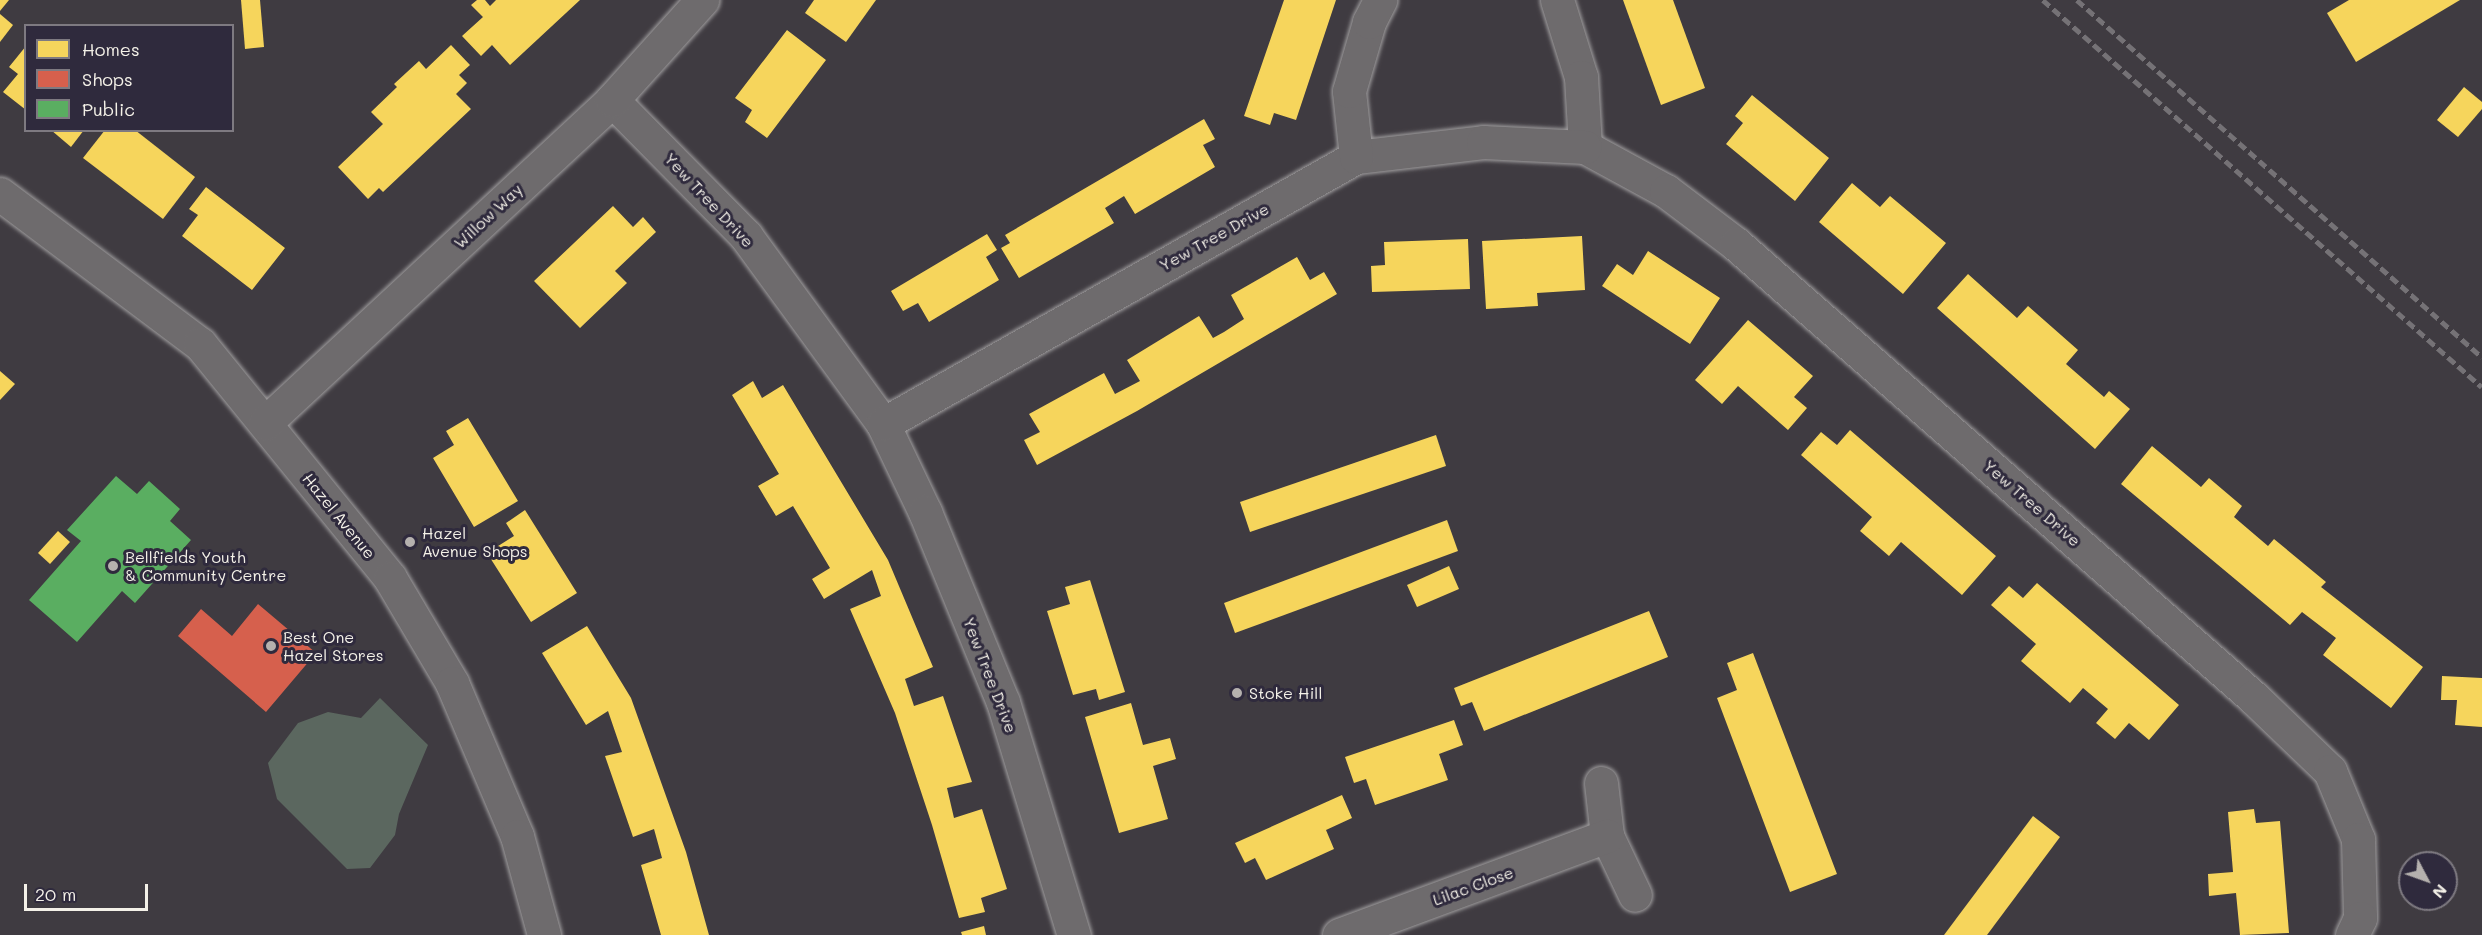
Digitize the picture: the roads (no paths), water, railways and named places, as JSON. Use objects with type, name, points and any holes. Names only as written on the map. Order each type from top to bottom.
[{"type":"street","name":"Willow Way","points":[[265,423],[612,100],[702,0]]},
{"type":"street","points":[[1356,157],[1349,91],[1369,22],[1380,0]]},
{"type":"street","points":[[1557,0],[1581,77],[1585,147]]},
{"type":"street","name":"Yew Tree Drive","points":[[612,100],[746,236],[883,424],[925,512],[1004,702],[1074,935]]},
{"type":"street","name":"Yew Tree Drive","points":[[883,424],[1356,157],[1483,142],[1585,147],[1666,191],[1736,244],[2253,697],[2330,771],[2358,839],[2360,918],[2352,935]]},
{"type":"street","name":"Hazel Avenue","points":[[0,194],[200,344],[390,578],[452,683],[517,836],[544,935]]},
{"type":"street","points":[[1601,783],[1607,836],[1635,895]]},
{"type":"street","name":"Lilac Close","points":[[1339,935],[1607,836]]},
{"type":"railway","points":[[2043,0],[2482,387]]},
{"type":"railway","points":[[2077,0],[2482,357]]},
{"type":"place","name":"Hazel Avenue Shops","points":[[410,542]]},
{"type":"place","name":"Bellfields Youth & Community Centre","points":[[113,566]]},
{"type":"place","name":"Best One Hazel Stores","points":[[271,646]]},
{"type":"place","name":"Stoke Hill","points":[[1237,693]]}]
